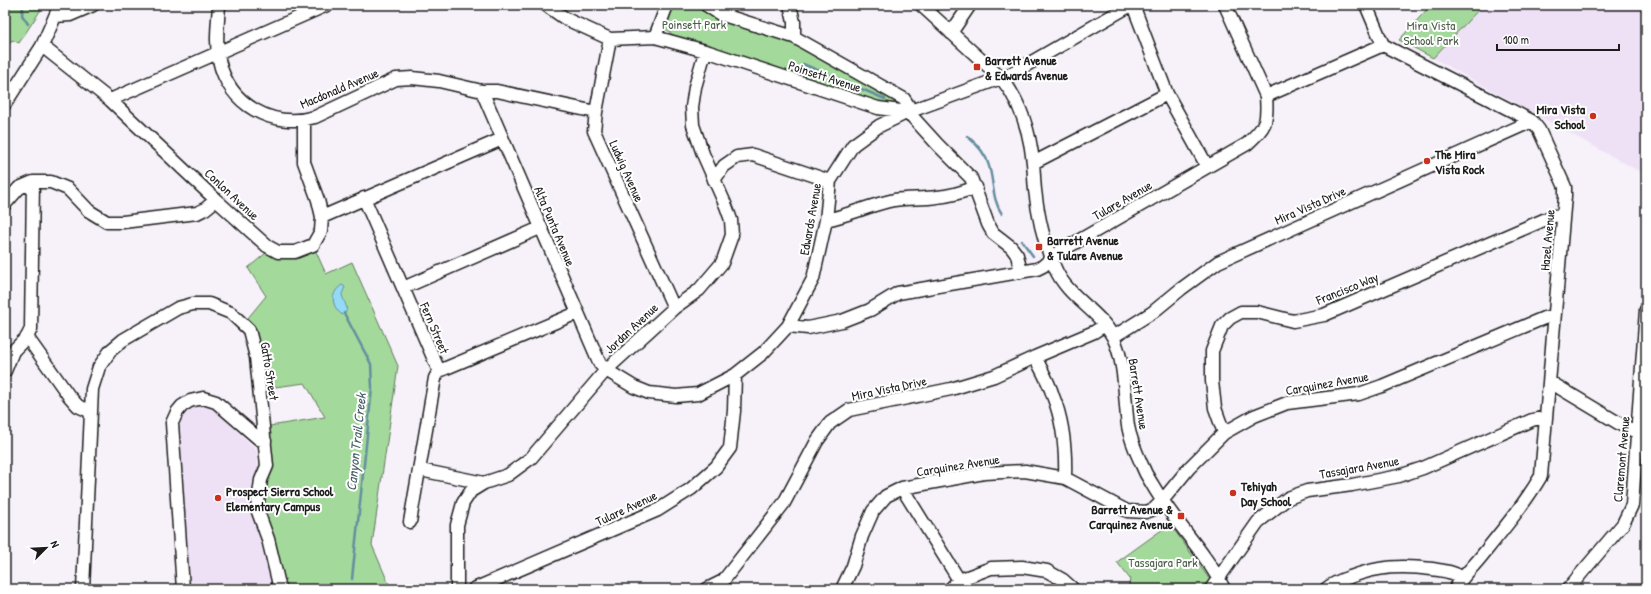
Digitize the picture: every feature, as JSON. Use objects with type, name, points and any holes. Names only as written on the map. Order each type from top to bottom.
[{"type":"street","points":[[5,104],[42,46],[57,10],[70,15],[93,5]]},
{"type":"street","name":"Macdonald Avenue","points":[[219,5],[218,53],[224,78],[238,98],[261,114],[284,120],[304,120],[315,117],[396,79],[412,78],[439,81],[482,91]]},
{"type":"street","points":[[110,100],[327,5]]},
{"type":"street","name":"Poinsett Avenue","points":[[546,5],[566,19],[610,39],[655,36],[878,108],[908,112]]},
{"type":"street","points":[[655,36],[667,5]]},
{"type":"street","points":[[706,5],[720,14],[794,37],[904,99],[908,105],[908,112],[971,178],[976,187],[988,224],[993,233],[1011,247],[1017,255],[1021,272]]},
{"type":"street","points":[[790,5],[794,22],[794,37]]},
{"type":"street","name":"Barrett Avenue","points":[[921,5],[1002,79],[1010,89],[1028,132],[1033,163],[1038,215],[1051,259],[1057,273],[1065,284],[1097,316],[1113,337],[1121,361],[1128,428],[1141,465],[1162,500],[1221,584]]},
{"type":"street","points":[[951,33],[970,5]]},
{"type":"street","points":[[1132,5],[1167,94],[1207,166]]},
{"type":"street","name":"Edwards Avenue","points":[[606,370],[634,387],[649,393],[676,396],[698,394],[736,375],[763,353],[788,326],[814,279],[826,220],[830,181],[853,145],[878,126],[908,112],[1002,79],[1132,5]]},
{"type":"street","name":"Tulare Avenue","points":[[788,326],[808,328],[842,321],[870,310],[898,293],[1037,269],[1059,252],[1207,166],[1248,144],[1261,130],[1268,115],[1266,96],[1225,5]]},
{"type":"street","points":[[1366,5],[1383,45],[1532,121]]},
{"type":"street","name":"Ludwig Avenue","points":[[610,39],[596,112],[594,132],[674,308]]},
{"type":"street","points":[[1266,96],[1383,45]]},
{"type":"street","name":"Conlon Avenue","points":[[42,46],[110,100],[216,200],[267,246],[278,252],[294,252],[313,245],[321,231],[322,217],[318,200],[304,162],[304,120]]},
{"type":"street","name":"Jordan Avenue","points":[[457,589],[457,525],[463,503],[471,491],[484,482],[508,475],[531,458],[606,370],[674,308],[700,290],[722,262],[732,234],[731,220],[703,154],[693,125],[692,106],[695,87],[705,52]]},
{"type":"street","points":[[482,91],[497,91],[596,112]]},
{"type":"street","name":"Alta Punta Avenue","points":[[482,91],[577,313],[600,364],[606,370]]},
{"type":"street","points":[[1033,163],[1167,94]]},
{"type":"street","name":"Hazel Avenue","points":[[1455,589],[1462,577],[1479,559],[1533,490],[1541,476],[1565,187],[1539,130],[1532,121]]},
{"type":"street","name":"Mira Vista Drive","points":[[1113,337],[1153,312],[1218,262],[1532,121]]},
{"type":"street","points":[[322,217],[502,139]]},
{"type":"street","points":[[714,180],[724,166],[737,157],[753,156],[830,181]]},
{"type":"street","points":[[5,372],[13,351],[27,337],[31,329],[33,182]]},
{"type":"street","points":[[5,204],[10,196],[19,188],[33,182],[51,182],[68,189],[89,211],[107,222],[123,222],[197,213],[205,209],[216,200]]},
{"type":"street","points":[[826,220],[841,217],[868,206],[896,200],[951,195],[976,187]]},
{"type":"street","name":"Fern Street","points":[[364,198],[439,372],[435,378],[410,522]]},
{"type":"street","name":"Francisco Way","points":[[1224,433],[1215,408],[1212,381],[1212,351],[1222,326],[1230,318],[1241,312],[1257,312],[1293,321],[1324,315],[1553,216],[1563,215]]},
{"type":"street","points":[[403,288],[540,228]]},
{"type":"street","name":"Gatto Street","points":[[83,589],[92,389],[99,367],[111,350],[123,340],[178,308],[193,304],[209,304],[231,313],[249,330],[256,357],[267,466],[260,480],[257,510],[268,539],[280,589]]},
{"type":"street","name":"Claremont Avenue","points":[[1568,589],[1623,524],[1632,505],[1642,434],[1646,310]]},
{"type":"street","points":[[439,372],[577,313]]},
{"type":"street","name":"Carquinez Avenue","points":[[842,589],[853,566],[862,536],[873,511],[886,496],[902,488],[984,473],[1024,471],[1065,478],[1127,511],[1146,512],[1154,509],[1189,468],[1224,433],[1254,416],[1287,403],[1351,395],[1382,386],[1544,318],[1554,316]]},
{"type":"street","name":"Mira Vista Drive","points":[[707,589],[723,581],[784,503],[817,441],[830,423],[849,410],[951,389],[994,376],[1094,332],[1105,325]]},
{"type":"street","points":[[27,337],[69,396],[78,406],[91,412]]},
{"type":"street","points":[[1035,357],[1053,394],[1060,416],[1065,463],[1065,478]]},
{"type":"street","name":"Tulare Avenue","points":[[474,589],[658,510],[691,489],[716,466],[730,448],[736,375]]},
{"type":"street","points":[[1550,382],[1625,427],[1642,434]]},
{"type":"street","points":[[183,589],[172,423],[177,412],[182,406],[190,401],[203,398],[216,402],[259,439],[265,441]]},
{"type":"street","name":"Tassajara Avenue","points":[[1211,589],[1221,584],[1258,522],[1288,498],[1307,490],[1352,485],[1399,476],[1422,468],[1532,420],[1546,417]]},
{"type":"street","points":[[420,470],[484,482]]},
{"type":"street","points":[[902,488],[961,584]]},
{"type":"street","points":[[950,589],[991,568],[1022,567],[1047,571],[1064,580],[1073,589]]},
{"type":"street","points":[[1326,589],[1333,583],[1366,571],[1389,567],[1413,567],[1453,572],[1462,577]]},
{"type":"shaded area","name":"Mira Vista School","points":[[1483,5],[1646,5],[1646,175],[1433,58]]},
{"type":"shaded area","name":"Prospect Sierra School Elementary Campus","points":[[199,406],[211,407],[218,412],[257,451],[258,470],[251,509],[265,545],[271,569],[269,569],[273,589],[190,589],[179,428],[185,413],[191,408]]},
{"type":"green space","points":[[5,5],[44,5],[19,43],[12,40],[5,50]]},
{"type":"green space","name":"Poinsett Park","points":[[672,5],[698,5],[711,13],[783,37],[896,100],[898,103],[897,106],[895,107],[674,36],[665,28],[665,23]]},
{"type":"green space","name":"Mira Vista School Park","points":[[1431,5],[1483,5],[1433,58],[1399,40]]},
{"type":"green space","points":[[313,245],[326,274],[352,262],[398,366],[372,545],[391,589],[280,589],[257,509],[264,427],[325,417],[305,383],[260,389],[243,324],[266,296],[248,268],[272,248]]},
{"type":"green space","name":"Tassajara Park","points":[[1170,524],[1210,580],[1204,589],[1128,589],[1130,579],[1117,562]]},
{"type":"water","points":[[342,285],[345,287],[342,294],[346,308],[343,315],[335,307],[333,299],[335,292]]},
{"type":"waterway","points":[[23,5],[22,15],[28,24]]},
{"type":"waterway","points":[[803,64],[885,99]]},
{"type":"waterway","points":[[967,136],[986,157],[991,172],[996,203],[1002,214]]},
{"type":"waterway","points":[[1022,241],[1033,256]]},
{"type":"waterway","name":"Canyon Trail Creek","points":[[344,313],[371,364],[372,388],[352,579]]},
{"type":"place","name":"Barrett Avenue & Edwards Avenue","points":[[977,67]]},
{"type":"place","name":"Mira Vista School","points":[[1593,116]]},
{"type":"place","name":"The Mira Vista Rock","points":[[1427,161]]},
{"type":"place","name":"Barrett Avenue & Tulare Avenue","points":[[1039,247]]},
{"type":"place","name":"Tehiyah Day School","points":[[1233,493]]},
{"type":"place","name":"Prospect Sierra School Elementary Campus","points":[[218,498]]},
{"type":"place","name":"Barrett Avenue & Carquinez Avenue","points":[[1181,516]]}]
